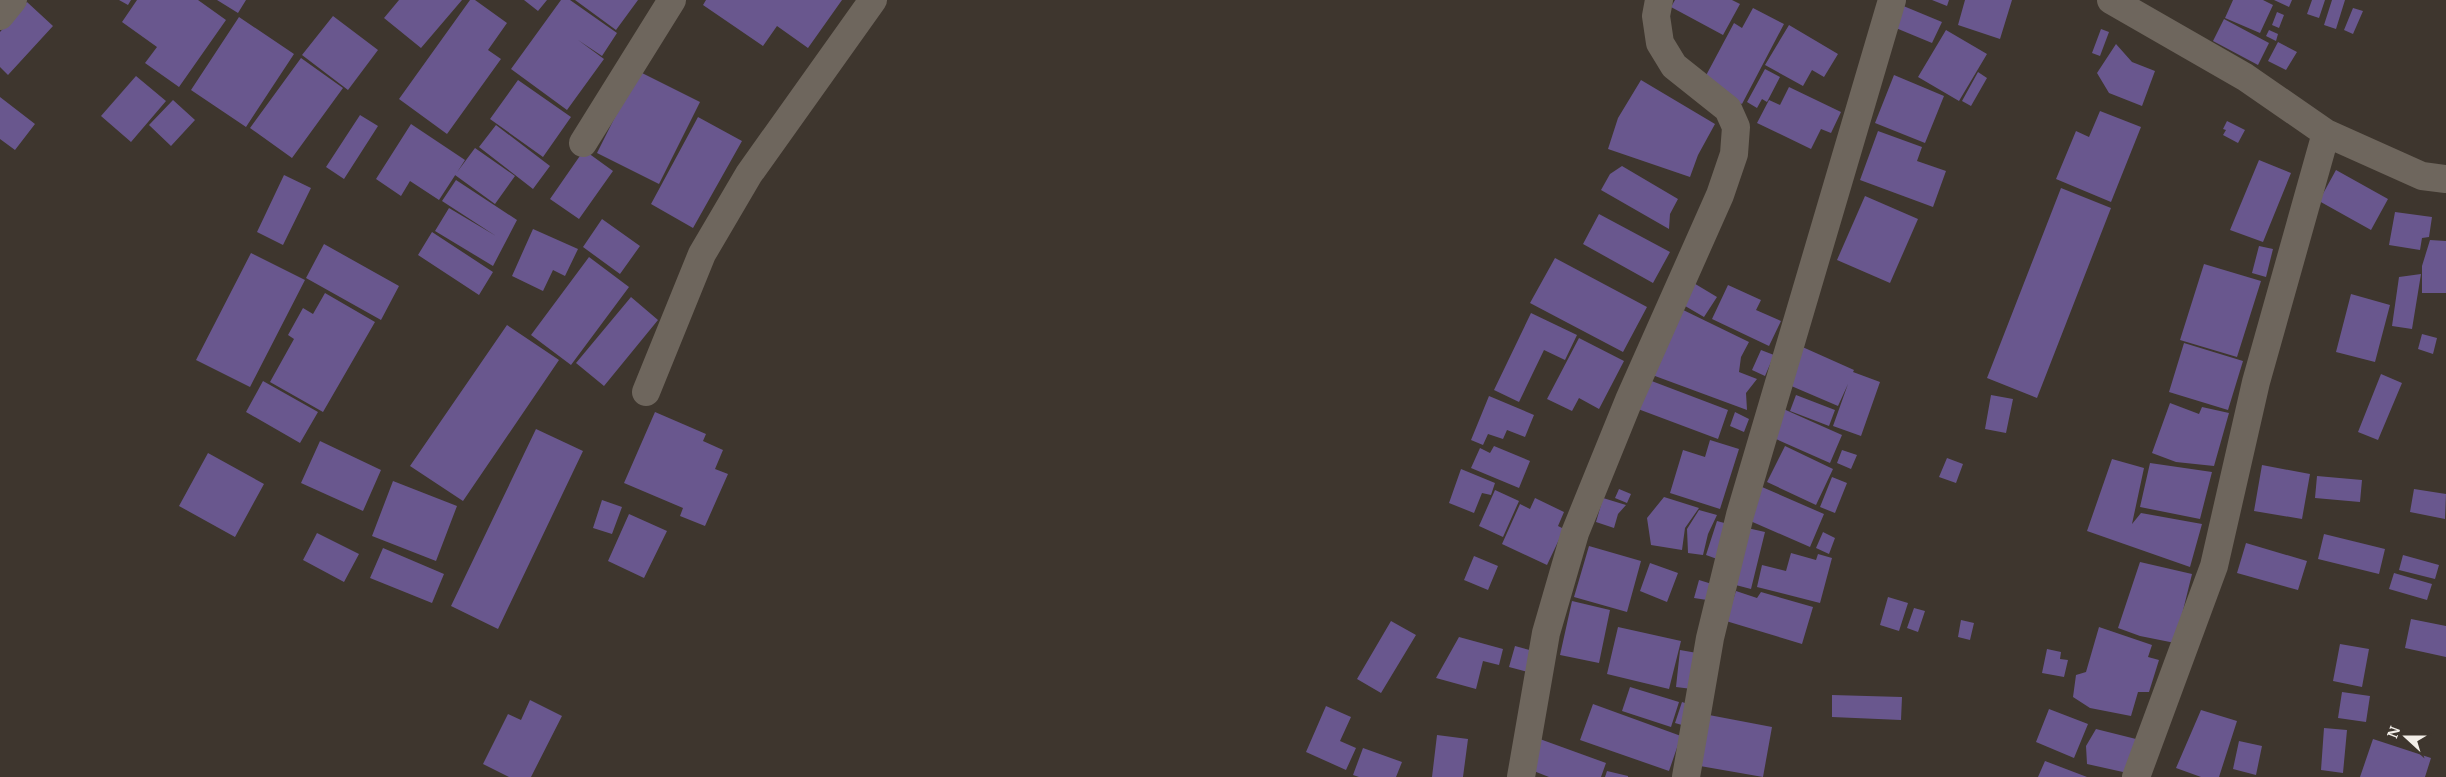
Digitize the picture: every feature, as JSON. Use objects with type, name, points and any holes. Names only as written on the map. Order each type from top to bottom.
[{"type":"street","points":[[0,16],[13,0]]},
{"type":"street","points":[[583,142],[672,0]]},
{"type":"street","points":[[646,392],[702,254],[749,174],[872,0]]},
{"type":"street","points":[[1521,777],[1546,633],[1575,533],[1629,400],[1720,194],[1734,154],[1736,127],[1728,109],[1674,66],[1660,43],[1656,16],[1659,0]]},
{"type":"street","points":[[1686,777],[1710,638],[1740,516],[1892,0]]},
{"type":"street","points":[[2110,0],[2245,78],[2326,134],[2422,176],[2446,179]]},
{"type":"street","points":[[2136,777],[2214,566],[2256,382],[2326,134]]},
{"type":"building","points":[[119,0],[131,0],[128,5]]},
{"type":"building","points":[[137,0],[198,0],[226,20],[179,87],[145,63],[157,47],[122,22]]},
{"type":"building","points":[[217,0],[246,0],[238,13]]},
{"type":"building","points":[[399,0],[462,0],[421,48],[384,18]]},
{"type":"building","points":[[470,0],[475,0],[507,23],[488,50],[501,59],[447,134],[399,99]]},
{"type":"building","points":[[524,0],[547,0],[538,11]]},
{"type":"building","points":[[561,0],[570,0],[617,33],[602,56],[578,40],[604,59],[567,110],[511,69]]},
{"type":"building","points":[[575,0],[638,0],[616,30]]},
{"type":"building","points":[[706,0],[842,0],[808,48],[777,26],[763,46],[703,5]]},
{"type":"building","points":[[1675,0],[1732,0],[1740,4],[1723,35],[1671,7]]},
{"type":"building","points":[[1932,0],[1949,0],[1947,6]]},
{"type":"building","points":[[1965,0],[2012,0],[2000,39],[1958,25]]},
{"type":"building","points":[[2233,0],[2263,0],[2273,5],[2260,33],[2225,18]]},
{"type":"building","points":[[2274,0],[2292,0],[2289,7]]},
{"type":"building","points":[[2312,0],[2325,0],[2319,18],[2307,14]]},
{"type":"building","points":[[2332,0],[2345,0],[2336,29],[2324,25]]},
{"type":"building","points":[[27,2],[53,26],[8,75],[0,67],[0,32]]},
{"type":"building","points":[[1901,5],[1942,22],[1932,43],[1891,26]]},
{"type":"building","points":[[1753,8],[1784,24],[1742,104],[1702,83],[1734,23],[1742,28]]},
{"type":"building","points":[[2353,8],[2363,11],[2353,34],[2344,30]]},
{"type":"building","points":[[2277,12],[2284,15],[2279,28],[2272,25]]},
{"type":"building","points":[[333,16],[378,50],[348,90],[302,55]]},
{"type":"building","points":[[239,17],[294,54],[246,127],[191,90]]},
{"type":"building","points":[[2224,19],[2269,43],[2258,65],[2213,41]]},
{"type":"building","points":[[1789,25],[1838,54],[1824,77],[1812,70],[1803,86],[1765,65]]},
{"type":"building","points":[[2101,29],[2109,32],[2100,56],[2092,53]]},
{"type":"building","points":[[1946,30],[1987,54],[1959,101],[1918,77]]},
{"type":"building","points":[[2269,30],[2278,34],[2276,41],[2266,36]]},
{"type":"building","points":[[2278,42],[2297,52],[2286,70],[2268,61]]},
{"type":"building","points":[[2116,44],[2132,62],[2155,71],[2142,106],[2109,93],[2097,73]]},
{"type":"building","points":[[301,58],[343,88],[292,158],[250,128]]},
{"type":"building","points":[[1765,69],[1780,77],[1767,102],[1762,99],[1757,108],[1747,102]]},
{"type":"building","points":[[638,71],[700,102],[659,184],[597,153]]},
{"type":"building","points":[[1978,72],[1987,78],[1971,106],[1962,101]]},
{"type":"building","points":[[1894,75],[1944,96],[1925,143],[1875,123]]},
{"type":"building","points":[[136,76],[166,101],[131,142],[101,116]]},
{"type":"building","points":[[518,80],[571,117],[543,157],[490,119]]},
{"type":"building","points":[[1641,80],[1715,124],[1698,155],[1690,177],[1608,149],[1618,118]]},
{"type":"building","points":[[1789,87],[1841,112],[1831,133],[1821,129],[1811,149],[1757,123],[1769,100],[1780,105]]},
{"type":"building","points":[[0,97],[35,124],[15,150],[0,139]]},
{"type":"building","points":[[173,100],[195,120],[171,146],[149,125]]},
{"type":"building","points":[[2100,111],[2141,127],[2111,202],[2056,179],[2076,131],[2089,137]]},
{"type":"building","points":[[360,115],[378,126],[344,179],[326,167]]},
{"type":"building","points":[[698,117],[742,141],[693,228],[651,204]]},
{"type":"building","points":[[2227,121],[2245,130],[2238,143],[2223,135],[2226,130],[2223,129]]},
{"type":"building","points":[[411,124],[465,160],[439,200],[410,181],[401,196],[376,179]]},
{"type":"building","points":[[496,125],[550,166],[533,189],[479,147]]},
{"type":"building","points":[[1878,131],[1922,147],[1917,161],[1946,171],[1933,207],[1860,180]]},
{"type":"building","points":[[475,148],[515,176],[495,204],[455,175]]},
{"type":"building","points":[[584,150],[613,171],[579,219],[550,199]]},
{"type":"building","points":[[2259,160],[2291,173],[2263,242],[2230,230]]},
{"type":"building","points":[[1622,166],[1678,199],[1670,214],[1669,229],[1601,190],[1610,174]]},
{"type":"building","points":[[2336,170],[2388,199],[2371,230],[2319,201]]},
{"type":"building","points":[[284,175],[311,188],[283,245],[257,232]]},
{"type":"building","points":[[456,180],[517,220],[493,266],[435,231],[449,208],[496,236],[442,201]]},
{"type":"building","points":[[2061,188],[2111,208],[2037,398],[1987,378]]},
{"type":"building","points":[[1865,196],[1918,219],[1890,283],[1837,260]]},
{"type":"building","points":[[2395,212],[2432,217],[2429,237],[2422,238],[2420,250],[2389,245]]},
{"type":"building","points":[[1599,214],[1670,252],[1653,283],[1583,244]]},
{"type":"building","points":[[602,219],[640,246],[620,274],[583,247]]},
{"type":"building","points":[[533,229],[578,249],[565,276],[553,270],[543,291],[512,276]]},
{"type":"building","points":[[432,232],[493,272],[479,295],[418,255]]},
{"type":"building","points":[[2430,240],[2446,241],[2446,293],[2422,293],[2422,266]]},
{"type":"building","points":[[324,244],[399,286],[381,320],[306,278]]},
{"type":"building","points":[[2259,246],[2273,249],[2266,277],[2252,273]]},
{"type":"building","points":[[251,253],[305,280],[250,387],[196,360]]},
{"type":"building","points":[[589,257],[629,287],[571,365],[531,335]]},
{"type":"building","points":[[1555,258],[1647,307],[1623,352],[1530,303]]},
{"type":"building","points":[[2204,264],[2261,281],[2237,357],[2180,340]]},
{"type":"building","points":[[2421,274],[2412,329],[2392,326],[2399,277]]},
{"type":"building","points":[[1692,282],[1717,297],[1704,317],[1680,303]]},
{"type":"building","points":[[1728,285],[1761,300],[1756,310],[1781,321],[1769,346],[1712,319]]},
{"type":"building","points":[[325,293],[375,322],[323,412],[270,382],[294,339],[288,335],[303,308],[313,314]]},
{"type":"building","points":[[2351,294],[2390,305],[2375,362],[2336,352]]},
{"type":"building","points":[[631,297],[658,320],[604,386],[576,363]]},
{"type":"building","points":[[1675,306],[1749,342],[1741,357],[1739,372],[1757,379],[1746,393],[1747,410],[1655,376],[1654,358]]},
{"type":"building","points":[[1531,313],[1577,335],[1565,360],[1544,350],[1519,402],[1494,390]]},
{"type":"building","points":[[507,325],[559,360],[463,501],[410,466]]},
{"type":"building","points":[[2422,334],[2437,338],[2433,354],[2418,349]]},
{"type":"building","points":[[1579,338],[1624,361],[1599,409],[1579,398],[1572,411],[1547,399]]},
{"type":"building","points":[[2184,343],[2243,361],[2228,410],[2169,392]]},
{"type":"building","points":[[1798,345],[1854,370],[1853,372],[1880,382],[1861,436],[1833,426],[1848,384],[1838,406],[1789,385]]},
{"type":"building","points":[[1761,350],[1774,355],[1765,376],[1752,370]]},
{"type":"building","points":[[2381,374],[2402,383],[2378,440],[2358,432]]},
{"type":"building","points":[[1649,380],[1728,410],[1718,439],[1638,409]]},
{"type":"building","points":[[263,381],[318,412],[300,443],[246,412]]},
{"type":"building","points":[[1796,395],[1835,410],[1829,426],[1790,411]]},
{"type":"building","points":[[1991,395],[2013,399],[2006,433],[1985,429]]},
{"type":"building","points":[[1489,396],[1534,415],[1525,437],[1507,430],[1503,439],[1488,434],[1483,445],[1471,440]]},
{"type":"building","points":[[2170,403],[2199,414],[2202,407],[2229,413],[2214,466],[2176,462],[2152,453]]},
{"type":"building","points":[[1779,407],[1842,435],[1830,463],[1767,435]]},
{"type":"building","points":[[655,412],[706,434],[703,441],[723,450],[715,469],[728,474],[705,526],[680,516],[683,508],[624,483]]},
{"type":"building","points":[[1735,412],[1749,419],[1744,432],[1730,426]]},
{"type":"building","points":[[536,429],[583,451],[498,629],[451,606]]},
{"type":"building","points":[[1710,440],[1739,449],[1720,509],[1670,493],[1683,450],[1705,457]]},
{"type":"building","points":[[320,441],[381,470],[363,511],[301,483]]},
{"type":"building","points":[[1494,446],[1530,461],[1519,488],[1471,468],[1480,448],[1490,453]]},
{"type":"building","points":[[1785,446],[1833,469],[1816,505],[1767,482]]},
{"type":"building","points":[[1842,450],[1857,455],[1851,469],[1837,463]]},
{"type":"building","points":[[208,453],[264,484],[235,537],[179,506]]},
{"type":"building","points":[[1947,458],[1963,464],[1956,483],[1939,477]]},
{"type":"building","points":[[2112,459],[2144,468],[2132,524],[2141,513],[2202,524],[2190,567],[2087,531]]},
{"type":"building","points":[[2150,463],[2212,472],[2200,519],[2140,507]]},
{"type":"building","points":[[2262,465],[2310,474],[2302,519],[2254,511]]},
{"type":"building","points":[[1461,469],[1495,483],[1491,495],[1482,493],[1474,513],[1449,503]]},
{"type":"building","points":[[2317,476],[2362,480],[2360,502],[2315,498]]},
{"type":"building","points":[[1832,477],[1847,483],[1835,513],[1820,507]]},
{"type":"building","points":[[393,481],[457,506],[436,561],[372,536]]},
{"type":"building","points":[[1762,487],[1824,514],[1810,547],[1748,520]]},
{"type":"building","points":[[1619,489],[1631,494],[1627,503],[1615,498]]},
{"type":"building","points":[[2414,489],[2446,494],[2445,519],[2410,512]]},
{"type":"building","points":[[1495,490],[1519,501],[1503,537],[1479,526]]},
{"type":"building","points":[[1664,497],[1699,508],[1685,528],[1682,550],[1651,545],[1647,518]]},
{"type":"building","points":[[1535,498],[1564,512],[1558,526],[1564,529],[1547,565],[1502,544],[1520,504],[1530,509]]},
{"type":"building","points":[[1603,498],[1626,505],[1618,514],[1614,528],[1596,522]]},
{"type":"building","points":[[602,500],[622,507],[612,534],[593,528]]},
{"type":"building","points":[[1699,510],[1717,515],[1708,534],[1703,555],[1688,553],[1687,529]]},
{"type":"building","points":[[629,514],[667,531],[644,578],[608,561]]},
{"type":"building","points":[[1717,521],[1728,524],[1717,559],[1706,555]]},
{"type":"building","points":[[1743,527],[1765,532],[1751,589],[1728,583]]},
{"type":"building","points":[[1823,532],[1835,538],[1829,554],[1816,548]]},
{"type":"building","points":[[317,533],[359,554],[344,582],[303,560]]},
{"type":"building","points":[[2324,534],[2385,549],[2379,574],[2318,559]]},
{"type":"building","points":[[2246,543],[2307,561],[2298,590],[2237,573]]},
{"type":"building","points":[[1589,546],[1641,561],[1627,612],[1574,597]]},
{"type":"building","points":[[383,548],[444,574],[432,603],[370,578]]},
{"type":"building","points":[[1791,553],[1816,560],[1818,554],[1832,558],[1820,603],[1757,587],[1762,565],[1786,571]]},
{"type":"building","points":[[2403,555],[2439,565],[2435,579],[2399,570]]},
{"type":"building","points":[[1474,556],[1498,566],[1488,590],[1464,580]]},
{"type":"building","points":[[2140,562],[2192,574],[2175,643],[2140,636],[2118,628]]},
{"type":"building","points":[[1650,563],[1678,573],[1667,602],[1640,591]]},
{"type":"building","points":[[2394,573],[2432,584],[2427,600],[2389,589]]},
{"type":"building","points":[[1699,580],[1712,584],[1707,600],[1694,598]]},
{"type":"building","points":[[1736,591],[1757,598],[1761,592],[1813,607],[1802,644],[1726,621]]},
{"type":"building","points":[[1888,597],[1908,603],[1899,631],[1880,625]]},
{"type":"building","points":[[1572,601],[1610,610],[1599,663],[1560,655]]},
{"type":"building","points":[[1914,608],[1925,611],[1918,632],[1907,628]]},
{"type":"building","points":[[2411,619],[2446,626],[2446,657],[2405,648]]},
{"type":"building","points":[[1961,620],[1974,623],[1970,640],[1958,637]]},
{"type":"building","points":[[1391,621],[1416,635],[1381,693],[1357,679]]},
{"type":"building","points":[[1618,627],[1681,641],[1669,689],[1607,674]]},
{"type":"building","points":[[2099,627],[2152,645],[2148,657],[2159,660],[2149,692],[2138,692],[2131,716],[2090,708],[2073,697],[2076,675],[2086,672]]},
{"type":"building","points":[[1459,637],[1503,649],[1499,665],[1483,661],[1476,689],[1436,678]]},
{"type":"building","points":[[2340,644],[2369,649],[2362,687],[2333,681]]},
{"type":"building","points":[[1515,646],[1533,651],[1528,672],[1509,667]]},
{"type":"building","points":[[2047,649],[2061,652],[2060,659],[2068,660],[2064,677],[2042,673]]},
{"type":"building","points":[[1680,650],[1697,653],[1692,689],[1676,687]]},
{"type":"building","points":[[1630,687],[1679,702],[1671,727],[1622,711]]},
{"type":"building","points":[[2342,692],[2370,696],[2366,722],[2338,718]]},
{"type":"building","points":[[1832,695],[1902,697],[1901,720],[1832,717]]},
{"type":"building","points":[[530,700],[562,716],[531,777],[509,777],[483,764],[508,714],[521,720]]},
{"type":"building","points":[[1682,702],[1694,706],[1682,725],[1675,723]]},
{"type":"building","points":[[1593,704],[1681,736],[1669,771],[1580,740]]},
{"type":"building","points":[[1326,706],[1351,717],[1340,741],[1356,748],[1346,770],[1306,752]]},
{"type":"building","points":[[2049,709],[2088,724],[2074,758],[2036,742]]},
{"type":"building","points":[[2201,710],[2237,721],[2219,777],[2201,777],[2176,768]]},
{"type":"building","points":[[1709,715],[1772,727],[1763,777],[1700,766]]},
{"type":"building","points":[[2324,728],[2347,730],[2343,773],[2321,770]]},
{"type":"building","points":[[2096,729],[2156,744],[2141,776],[2087,764],[2086,746]]},
{"type":"building","points":[[1437,735],[1468,739],[1463,777],[1432,777]]},
{"type":"building","points":[[1537,738],[1606,763],[1601,777],[1549,777],[1526,768]]},
{"type":"building","points":[[2373,739],[2431,758],[2425,777],[2360,777]]},
{"type":"building","points":[[2239,741],[2262,746],[2256,775],[2233,769]]},
{"type":"building","points":[[1363,748],[1402,762],[1396,777],[1359,777],[1353,775]]},
{"type":"building","points":[[2045,761],[2087,777],[2038,777]]},
{"type":"building","points":[[1607,771],[1628,776],[1628,777],[1605,777]]}]
